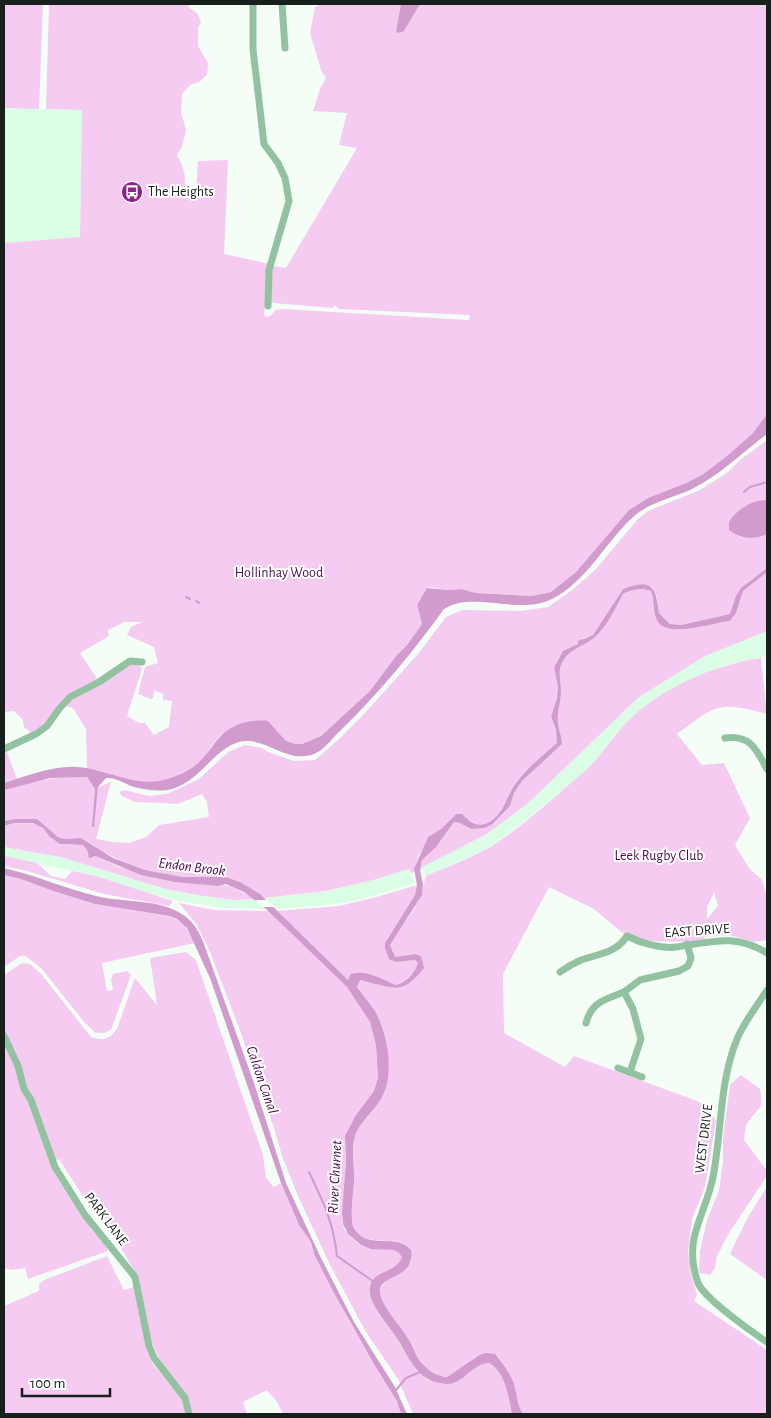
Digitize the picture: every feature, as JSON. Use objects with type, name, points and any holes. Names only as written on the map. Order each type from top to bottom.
[{"type":"street","points":[[252,4],[252,49],[264,144],[278,163],[285,178],[288,201],[269,270],[268,306]]},
{"type":"street","points":[[282,4],[285,48]]},
{"type":"street","points":[[4,749],[36,734],[47,726],[70,697],[99,682],[130,661],[142,662]]},
{"type":"street","points":[[725,738],[743,739],[751,743],[767,769]]},
{"type":"street","name":"EAST DRIVE","points":[[560,972],[582,960],[613,950],[624,942],[627,936],[636,941],[665,948],[721,940],[737,941],[756,946],[767,953]]},
{"type":"street","points":[[586,1023],[590,1010],[596,1004],[624,992],[640,980],[680,971],[688,966],[691,958],[687,944]]},
{"type":"street","name":"WEST DRIVE","points":[[767,990],[737,1038],[727,1070],[720,1109],[713,1177],[694,1239],[693,1265],[699,1285],[707,1295],[745,1327],[767,1342]]},
{"type":"street","points":[[624,992],[633,1010],[641,1038],[630,1072]]},
{"type":"street","name":"PARK LANE","points":[[4,1036],[18,1066],[24,1089],[31,1100],[55,1166],[85,1215],[135,1277],[149,1346],[154,1358],[185,1398],[189,1414]]},
{"type":"street","points":[[618,1068],[642,1077]]},
{"type":"shaded area","points":[[401,4],[420,4],[404,31],[398,33],[396,31]]},
{"type":"shaded area","points":[[4,108],[82,110],[80,238],[4,243]]},
{"type":"shaded area","points":[[767,414],[767,434],[721,471],[701,484],[645,508],[622,528],[586,572],[552,599],[539,604],[525,605],[469,602],[456,604],[444,609],[382,687],[326,746],[315,754],[297,756],[256,742],[239,742],[230,745],[222,751],[191,779],[172,789],[143,789],[106,778],[98,787],[94,827],[92,827],[95,789],[87,777],[50,778],[4,790],[4,783],[40,772],[69,767],[89,769],[144,782],[167,779],[191,768],[203,758],[217,740],[228,730],[247,722],[268,721],[286,741],[296,744],[302,744],[321,736],[370,691],[396,656],[407,645],[422,624],[417,605],[427,588],[461,589],[476,593],[532,596],[551,592],[576,572],[629,510],[648,498],[702,475],[752,434]]},
{"type":"shaded area","points":[[767,501],[767,534],[748,538],[729,530],[729,522],[740,510],[754,502]]},
{"type":"shaded area","points":[[767,568],[767,572],[743,591],[736,613],[730,621],[692,628],[672,629],[664,627],[658,622],[651,591],[637,589],[623,594],[600,632],[570,653],[561,664],[561,695],[558,725],[562,744],[522,781],[514,793],[510,806],[493,824],[484,828],[471,829],[454,822],[436,847],[422,860],[420,870],[423,884],[422,895],[390,945],[395,957],[415,954],[421,956],[424,968],[410,983],[397,988],[360,980],[357,987],[373,1008],[379,1020],[386,1040],[389,1063],[384,1093],[362,1123],[354,1139],[353,1226],[355,1230],[368,1239],[398,1242],[411,1250],[411,1259],[408,1266],[404,1271],[383,1284],[380,1289],[380,1295],[386,1308],[408,1338],[417,1356],[426,1368],[447,1377],[481,1354],[495,1354],[512,1378],[523,1414],[512,1414],[503,1378],[489,1363],[477,1366],[458,1381],[446,1384],[427,1379],[417,1371],[398,1339],[378,1312],[371,1298],[370,1287],[374,1279],[396,1266],[402,1257],[394,1250],[371,1249],[361,1245],[348,1234],[343,1224],[342,1213],[346,1162],[345,1136],[356,1115],[374,1091],[378,1077],[376,1045],[370,1022],[347,987],[266,909],[244,892],[226,884],[218,886],[175,882],[141,875],[95,856],[89,858],[87,850],[83,845],[60,844],[50,837],[43,828],[33,823],[14,823],[4,826],[4,821],[37,819],[58,837],[64,839],[81,838],[113,858],[145,870],[183,877],[226,877],[240,882],[260,894],[348,980],[351,974],[363,973],[396,985],[410,977],[418,963],[415,960],[396,962],[389,959],[385,943],[415,895],[417,885],[414,869],[428,837],[441,829],[456,814],[462,814],[478,825],[490,822],[501,810],[520,777],[557,743],[556,729],[551,717],[557,698],[558,687],[554,667],[563,651],[578,644],[578,641],[593,635],[623,589],[640,584],[650,587],[656,596],[659,613],[670,624],[681,625],[730,614],[741,588]]},
{"type":"shaded area","points":[[767,629],[767,656],[722,666],[664,694],[629,721],[594,763],[516,828],[494,844],[472,856],[426,876],[422,867],[485,835],[526,805],[639,697],[713,651]]},
{"type":"shaded area","points":[[4,847],[61,857],[162,888],[234,900],[255,899],[266,909],[227,908],[185,902],[141,891],[96,876],[4,856]]},
{"type":"shaded area","points":[[4,868],[96,896],[164,906],[185,916],[194,925],[204,944],[253,1080],[286,1183],[321,1258],[354,1322],[395,1387],[407,1414],[401,1414],[397,1401],[334,1293],[314,1254],[311,1242],[299,1225],[281,1183],[210,978],[187,928],[177,919],[170,916],[95,904],[4,875]]},
{"type":"shaded area","points":[[409,869],[415,883],[355,901],[275,909],[264,898],[325,891],[373,880]]},
{"type":"green space","points":[[4,4],[43,4],[39,109],[4,108]]},
{"type":"green space","name":"Hollinhay Wood","points":[[49,4],[189,4],[189,8],[198,14],[201,22],[198,28],[198,46],[208,63],[207,75],[199,82],[190,85],[182,94],[181,112],[186,130],[182,147],[177,155],[184,173],[184,193],[196,193],[198,161],[228,160],[224,254],[269,264],[264,316],[269,317],[276,310],[283,309],[469,320],[470,315],[339,309],[334,305],[333,308],[273,303],[270,301],[270,279],[273,266],[286,268],[357,148],[339,145],[347,113],[313,111],[320,89],[326,78],[321,70],[310,33],[315,7],[322,4],[401,4],[396,31],[404,31],[420,4],[767,4],[767,414],[752,434],[702,475],[648,498],[629,510],[576,572],[551,592],[532,596],[476,593],[460,589],[448,590],[429,587],[417,605],[422,624],[407,645],[396,656],[370,691],[321,736],[302,744],[296,744],[286,741],[268,721],[244,725],[231,729],[221,735],[205,757],[189,769],[171,779],[158,782],[140,782],[87,768],[86,729],[73,708],[66,706],[70,699],[129,664],[139,664],[142,669],[127,716],[139,723],[145,723],[154,735],[169,727],[172,701],[163,700],[163,694],[154,690],[153,698],[151,699],[138,694],[145,667],[158,663],[154,647],[127,635],[131,627],[142,622],[125,622],[108,630],[109,636],[80,653],[98,680],[68,695],[57,706],[45,724],[31,733],[24,727],[23,720],[14,711],[4,712],[4,243],[80,237],[82,110],[46,109]]},
{"type":"green space","points":[[767,440],[767,568],[748,582],[730,614],[681,625],[670,624],[659,613],[657,597],[652,587],[639,584],[623,589],[593,635],[583,638],[578,644],[563,651],[554,667],[558,687],[557,698],[551,717],[556,729],[557,743],[520,777],[501,810],[490,822],[478,825],[464,816],[456,814],[441,829],[428,837],[419,855],[414,872],[411,873],[409,869],[373,880],[325,891],[264,898],[240,882],[226,877],[183,877],[145,870],[99,850],[81,838],[64,839],[58,837],[37,819],[4,821],[4,790],[65,777],[87,777],[95,789],[93,827],[98,787],[111,782],[96,839],[129,843],[146,837],[159,825],[209,817],[207,802],[202,794],[178,804],[135,802],[122,796],[119,792],[124,790],[149,796],[167,794],[199,779],[228,752],[245,745],[262,748],[294,761],[315,760],[365,713],[418,654],[446,617],[462,610],[520,611],[548,607],[571,591],[595,570],[638,519],[648,511],[700,490],[728,472],[740,460]]},
{"type":"green space","points":[[767,572],[767,631],[705,656],[639,697],[526,805],[485,835],[422,867],[420,870],[422,860],[436,847],[454,822],[472,829],[494,824],[510,806],[514,793],[522,781],[562,744],[558,725],[561,695],[561,664],[570,653],[600,632],[623,594],[637,590],[651,591],[658,622],[664,627],[672,629],[692,628],[730,621],[736,613],[743,591]]},
{"type":"green space","name":"Leek Rugby Club","points":[[761,658],[767,714],[738,707],[719,708],[701,716],[677,734],[702,765],[724,763],[750,818],[735,845],[749,868],[762,880],[767,896],[767,940],[754,942],[729,935],[705,937],[704,942],[637,941],[625,935],[594,909],[549,887],[503,974],[504,1033],[565,1067],[574,1056],[697,1101],[709,1108],[716,1121],[705,1187],[692,1219],[688,1251],[691,1275],[697,1294],[694,1301],[767,1350],[767,1414],[523,1414],[512,1378],[495,1354],[481,1354],[447,1377],[436,1374],[423,1364],[415,1353],[408,1337],[383,1302],[380,1291],[388,1279],[411,1262],[411,1250],[397,1242],[367,1239],[361,1236],[353,1226],[354,1139],[362,1123],[384,1093],[388,1075],[388,1054],[384,1032],[373,1007],[357,987],[359,980],[397,988],[410,983],[424,968],[414,954],[395,957],[390,945],[419,900],[426,876],[487,849],[518,827],[584,772],[627,722],[656,698],[672,688],[707,672],[743,661]],"holes":[[[714,892],[718,906],[707,919],[707,907]]]},
{"type":"green space","points":[[7,752],[17,779],[4,783],[4,753]]},
{"type":"green space","points":[[14,823],[38,825],[59,842],[65,845],[83,845],[87,850],[88,856],[95,856],[119,867],[201,884],[231,886],[255,899],[234,900],[162,888],[61,857],[4,847],[4,826]]},
{"type":"green space","points":[[4,856],[37,863],[51,876],[65,879],[72,871],[96,876],[173,901],[169,906],[104,894],[4,866]]},
{"type":"green space","points":[[4,875],[95,904],[170,916],[183,923],[195,943],[102,963],[107,991],[113,990],[111,980],[113,974],[127,971],[131,975],[111,1030],[104,1033],[96,1033],[85,1023],[42,969],[26,956],[20,956],[4,967]]},
{"type":"green space","points":[[417,885],[415,895],[385,943],[385,948],[396,962],[415,960],[418,963],[410,977],[396,985],[360,973],[354,973],[348,980],[277,911],[339,906]]},
{"type":"green space","points":[[179,903],[214,910],[268,911],[347,987],[370,1022],[376,1045],[378,1077],[374,1091],[356,1115],[345,1143],[346,1162],[342,1220],[344,1229],[360,1245],[394,1250],[402,1257],[400,1263],[374,1279],[370,1291],[377,1311],[395,1335],[416,1370],[428,1380],[449,1384],[478,1365],[489,1362],[503,1378],[512,1414],[413,1414],[398,1379],[366,1332],[330,1265],[298,1196],[210,952],[197,925]]},
{"type":"green space","points":[[186,952],[196,960],[263,1155],[266,1178],[274,1187],[281,1183],[299,1225],[311,1242],[314,1254],[352,1326],[397,1401],[401,1414],[283,1414],[277,1402],[267,1390],[243,1402],[247,1414],[191,1414],[187,1399],[157,1355],[151,1340],[134,1270],[119,1245],[91,1209],[59,1159],[51,1162],[91,1229],[105,1243],[108,1251],[28,1279],[25,1268],[11,1270],[4,1268],[4,975],[22,963],[30,964],[42,975],[91,1037],[104,1039],[111,1036],[117,1029],[135,978],[157,1005],[150,958]]},
{"type":"green space","points":[[741,1075],[760,1089],[761,1105],[747,1124],[744,1140],[767,1171],[767,1176],[729,1233],[717,1256],[715,1268],[710,1275],[699,1273],[700,1251],[707,1220],[719,1190],[730,1085]]},
{"type":"green space","points":[[767,1187],[767,1280],[730,1254],[748,1217]]},
{"type":"green space","points":[[107,1256],[124,1290],[134,1287],[146,1347],[152,1363],[181,1396],[187,1414],[4,1414],[4,1306],[39,1291],[39,1284],[44,1280]]},
{"type":"pier","points":[[255,900],[268,900],[275,907],[261,907]]},
{"type":"waterway","points":[[744,492],[750,487],[767,482]]},
{"type":"waterway","points":[[186,597],[190,599]]},
{"type":"waterway","name":"River Churnet","points":[[309,1172],[331,1223],[337,1256],[374,1282]]},
{"type":"waterway","points":[[396,1390],[406,1378],[420,1372]]},
{"type":"place","name":"The Heights","points":[[132,192]]},
{"type":"water label","name":"Endon Brook","points":[[192,867]]},
{"type":"water label","name":"Caldon Canal","points":[[262,1080]]}]
